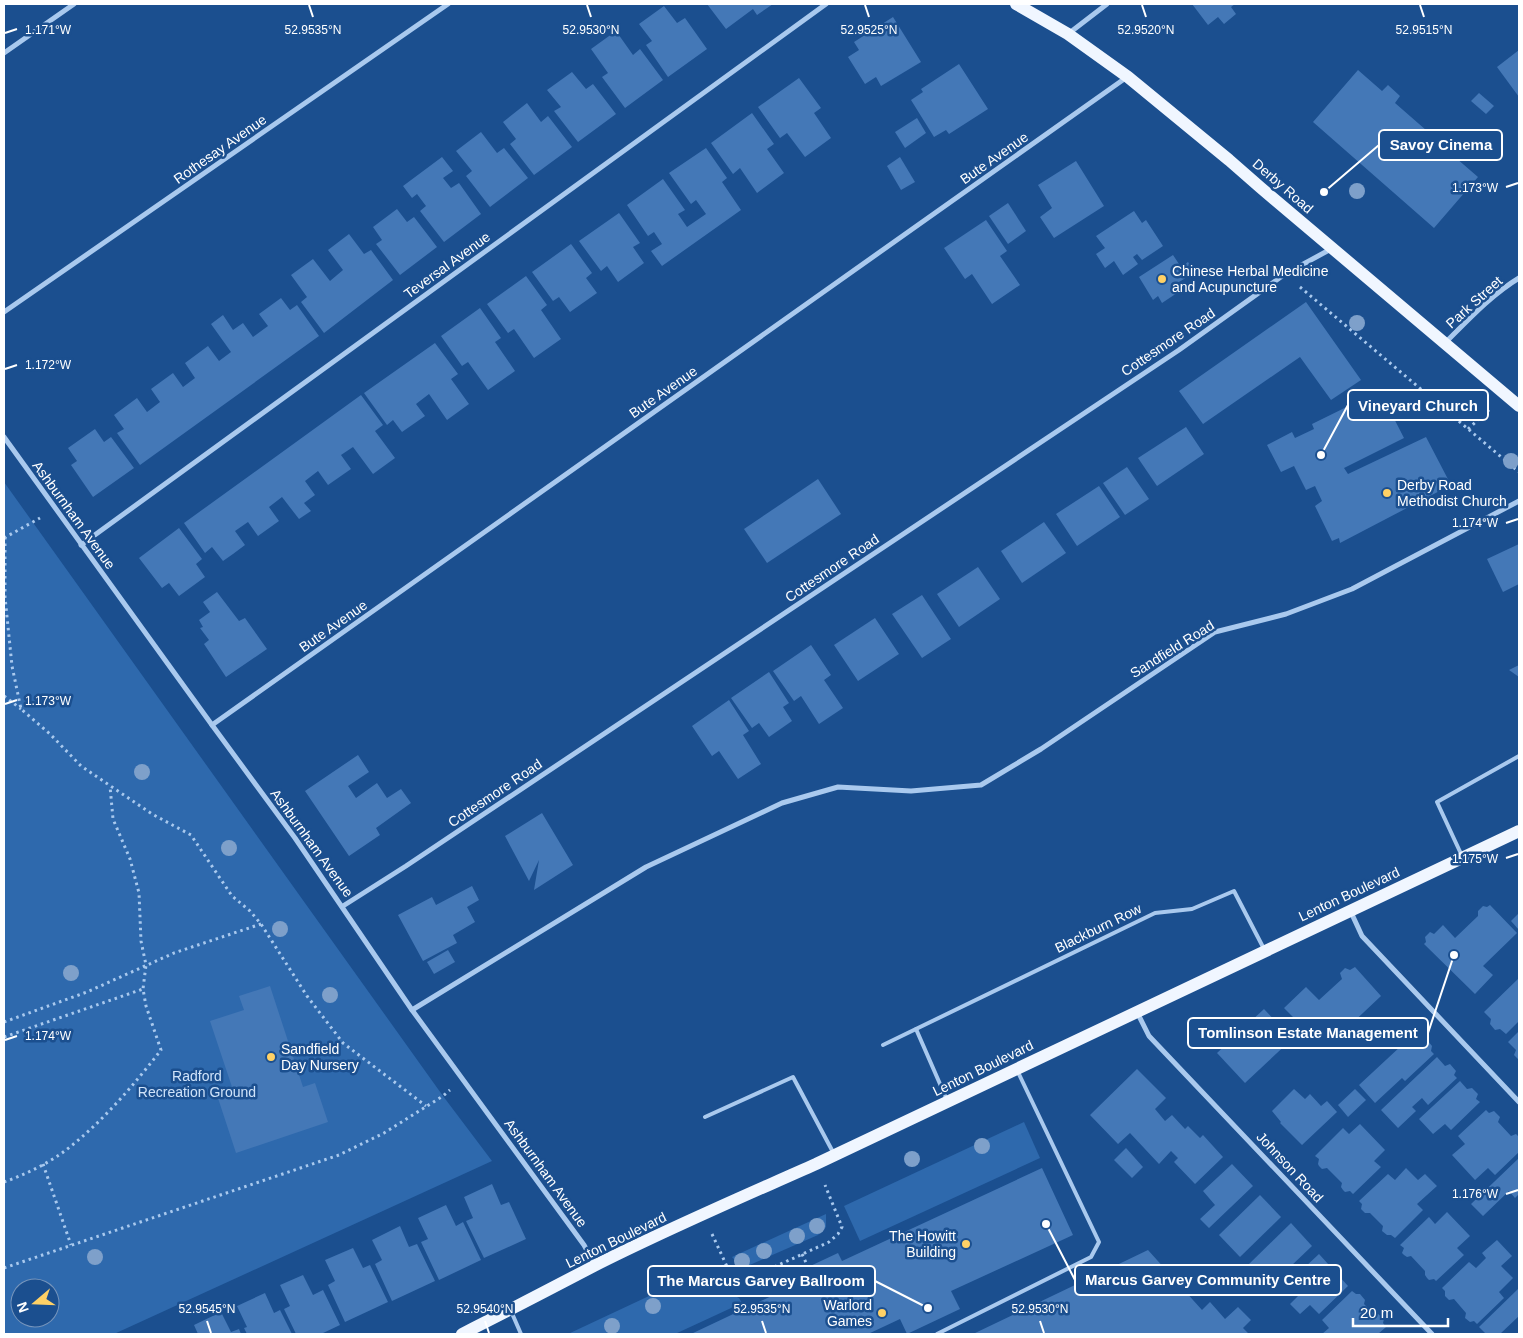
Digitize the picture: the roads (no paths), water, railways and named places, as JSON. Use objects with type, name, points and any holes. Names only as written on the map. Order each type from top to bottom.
[{"type":"main road","name":"Derby Road","points":[[1016,4],[1068,34],[1128,77],[1229,160],[1519,406]]},
{"type":"main road","name":"Lenton Boulevard","points":[[462,1334],[595,1266],[703,1214],[816,1164],[1519,831]]},
{"type":"street","points":[[4,53],[74,4]]},
{"type":"street","name":"Rothesay Avenue","points":[[4,312],[448,4]]},
{"type":"street","name":"Teversal Avenue","points":[[81,545],[826,4]]},
{"type":"street","points":[[1068,34],[1107,4]]},
{"type":"street","name":"Bute Avenue","points":[[212,725],[1128,77]]},
{"type":"street","name":"Cottesmore Road","points":[[343,906],[406,866],[1170,355],[1286,274],[1332,248]]},
{"type":"street","name":"Park Street","points":[[1444,344],[1489,300],[1519,278]]},
{"type":"street","name":"Ashburnham Avenue","points":[[4,437],[295,838],[412,1010],[584,1245],[595,1266]]},
{"type":"street","name":"Sandfield Road","points":[[412,1010],[646,867],[782,803],[838,787],[911,791],[982,785],[1041,749],[1215,632],[1286,614],[1352,589],[1519,501]]},
{"type":"street","points":[[1350,910],[1362,936],[1519,1102]]},
{"type":"street","name":"Johnson Road","points":[[1137,1012],[1150,1036],[1432,1334]]},
{"type":"lane","points":[[1462,858],[1437,802],[1519,756]]},
{"type":"lane","name":"Blackburn Row","points":[[883,1045],[1155,913],[1192,909],[1234,891],[1265,951]]},
{"type":"lane","points":[[916,1029],[948,1102]]},
{"type":"lane","points":[[937,1334],[1090,1257],[1099,1242],[1016,1068]]},
{"type":"lane","points":[[705,1117],[793,1077],[834,1155]]},
{"type":"lane","points":[[510,1310],[521,1334]]},
{"type":"place","name":"Savoy Cinema","points":[[1324,192]]},
{"type":"place","name":"Chinese Herbal Medicine and Acupuncture","points":[[1162,279]]},
{"type":"place","name":"Vineyard Church","points":[[1321,455]]},
{"type":"place","name":"Derby Road Methodist Church","points":[[1387,493]]},
{"type":"place","name":"Tomlinson Estate Management","points":[[1454,955]]},
{"type":"place","name":"Sandfield Day Nursery","points":[[271,1057]]},
{"type":"place","name":"Marcus Garvey Community Centre","points":[[1046,1224]]},
{"type":"place","name":"The Howitt Building","points":[[966,1244]]},
{"type":"place","name":"The Marcus Garvey Ballroom","points":[[928,1308]]},
{"type":"place","name":"Warlord Games","points":[[882,1313]]},
{"type":"park label","name":"Radford Recreation Ground","points":[[197,1084]]}]
